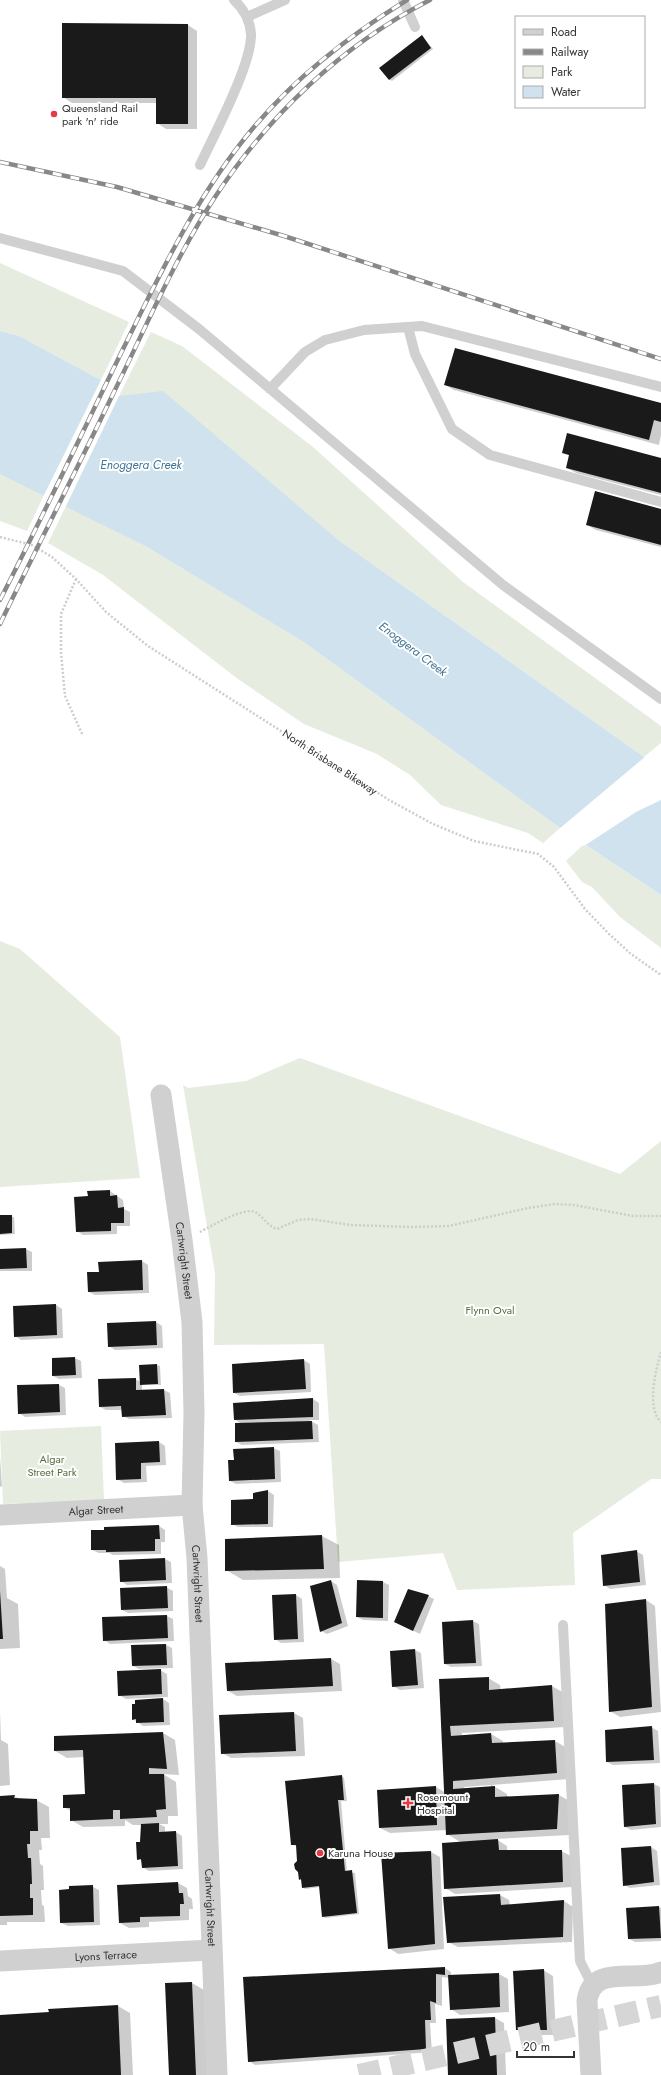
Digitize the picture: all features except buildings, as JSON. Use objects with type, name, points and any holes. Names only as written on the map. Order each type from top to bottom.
[{"type":"street","name":"Cartwright Street","points":[[161,1095],[192,1322],[194,1413],[192,1505],[196,1558],[217,2075]]},
{"type":"street","name":"Algar Street","points":[[0,1515],[192,1505]]},
{"type":"street","name":"Lyons Terrace","points":[[0,1961],[212,1950]]},
{"type":"street","points":[[591,2075],[587,2001],[588,1991],[592,1985],[607,1978],[661,1972]]},
{"type":"lane","points":[[200,165],[245,65],[251,35],[247,17],[241,6],[234,0]]},
{"type":"lane","points":[[247,17],[285,0]]},
{"type":"lane","points":[[403,0],[415,27]]},
{"type":"lane","points":[[0,238],[123,271],[199,329],[503,585],[661,699]]},
{"type":"lane","points":[[270,389],[305,352],[326,340],[364,330],[408,327],[432,328],[661,387]]},
{"type":"lane","points":[[408,327],[415,354],[452,429],[480,450],[490,456],[661,502]]},
{"type":"lane","points":[[563,1626],[580,1960],[592,1985]]},
{"type":"path","name":"North Brisbane Bikeway","points":[[0,537],[32,544],[52,557],[76,579],[106,612],[148,646],[389,800],[433,824],[460,836],[490,845],[538,854],[547,860],[585,908],[605,930],[631,954],[661,974]]},
{"type":"path","points":[[76,579],[61,614],[61,652],[65,696],[83,736]]},
{"type":"path","points":[[196,1234],[248,1211],[257,1213],[269,1226],[277,1229],[298,1220],[310,1219],[351,1225],[411,1227],[449,1226],[528,1208],[555,1204],[574,1205],[633,1216],[661,1216]]},
{"type":"path","points":[[661,1352],[653,1400],[656,1415],[661,1422]]},
{"type":"green space","points":[[0,263],[129,322],[101,380],[19,336],[0,331]]},
{"type":"green space","points":[[151,332],[182,346],[313,447],[463,582],[661,726],[661,743],[644,757],[337,539],[119,396]]},
{"type":"green space","points":[[0,474],[44,495],[27,531],[0,521]]},
{"type":"green space","points":[[66,506],[147,547],[305,643],[560,828],[543,843],[528,833],[441,805],[410,775],[377,754],[304,724],[238,679],[103,575],[48,543]]},
{"type":"green space","points":[[584,844],[661,895],[661,948],[620,917],[592,887],[582,882],[566,861]]},
{"type":"green space","points":[[0,941],[20,949],[120,1037],[140,1178],[0,1187]]},
{"type":"green space","name":"Flynn Oval","points":[[300,1058],[620,1174],[661,1141],[661,1479],[651,1479],[573,1533],[575,1585],[457,1590],[443,1553],[338,1562],[324,1344],[214,1345],[215,1273],[183,1085],[188,1088],[246,1081]]},
{"type":"green space","name":"Algar Street Park","points":[[101,1426],[104,1500],[3,1504],[0,1431]]},
{"type":"water","name":"Enoggera Creek","points":[[0,331],[19,336],[101,380],[119,396],[163,391],[337,539],[644,757],[661,773],[661,895],[560,828],[305,643],[147,547],[0,474]]},
{"type":"pier","points":[[102,378],[120,394],[65,508],[43,497]]},
{"type":"pier","points":[[646,756],[661,770],[661,800],[636,812],[584,846],[559,829]]},
{"type":"tunnel","points":[[359,2075],[661,2006]]},
{"type":"railway","points":[[0,600],[152,289],[182,233],[215,178],[254,127],[306,74],[365,27],[407,0]]},
{"type":"railway","points":[[0,624],[174,269],[200,220],[215,197],[259,138],[284,110],[310,85],[338,60],[367,38],[430,0]]},
{"type":"railway","points":[[0,162],[117,187],[284,236],[661,359]]},
{"type":"place","name":"Queensland Rail park 'n' ride","points":[[54,114]]},
{"type":"place","name":"Rosemount Hospital","points":[[408,1803]]},
{"type":"place","name":"Karuna House","points":[[320,1853]]}]
